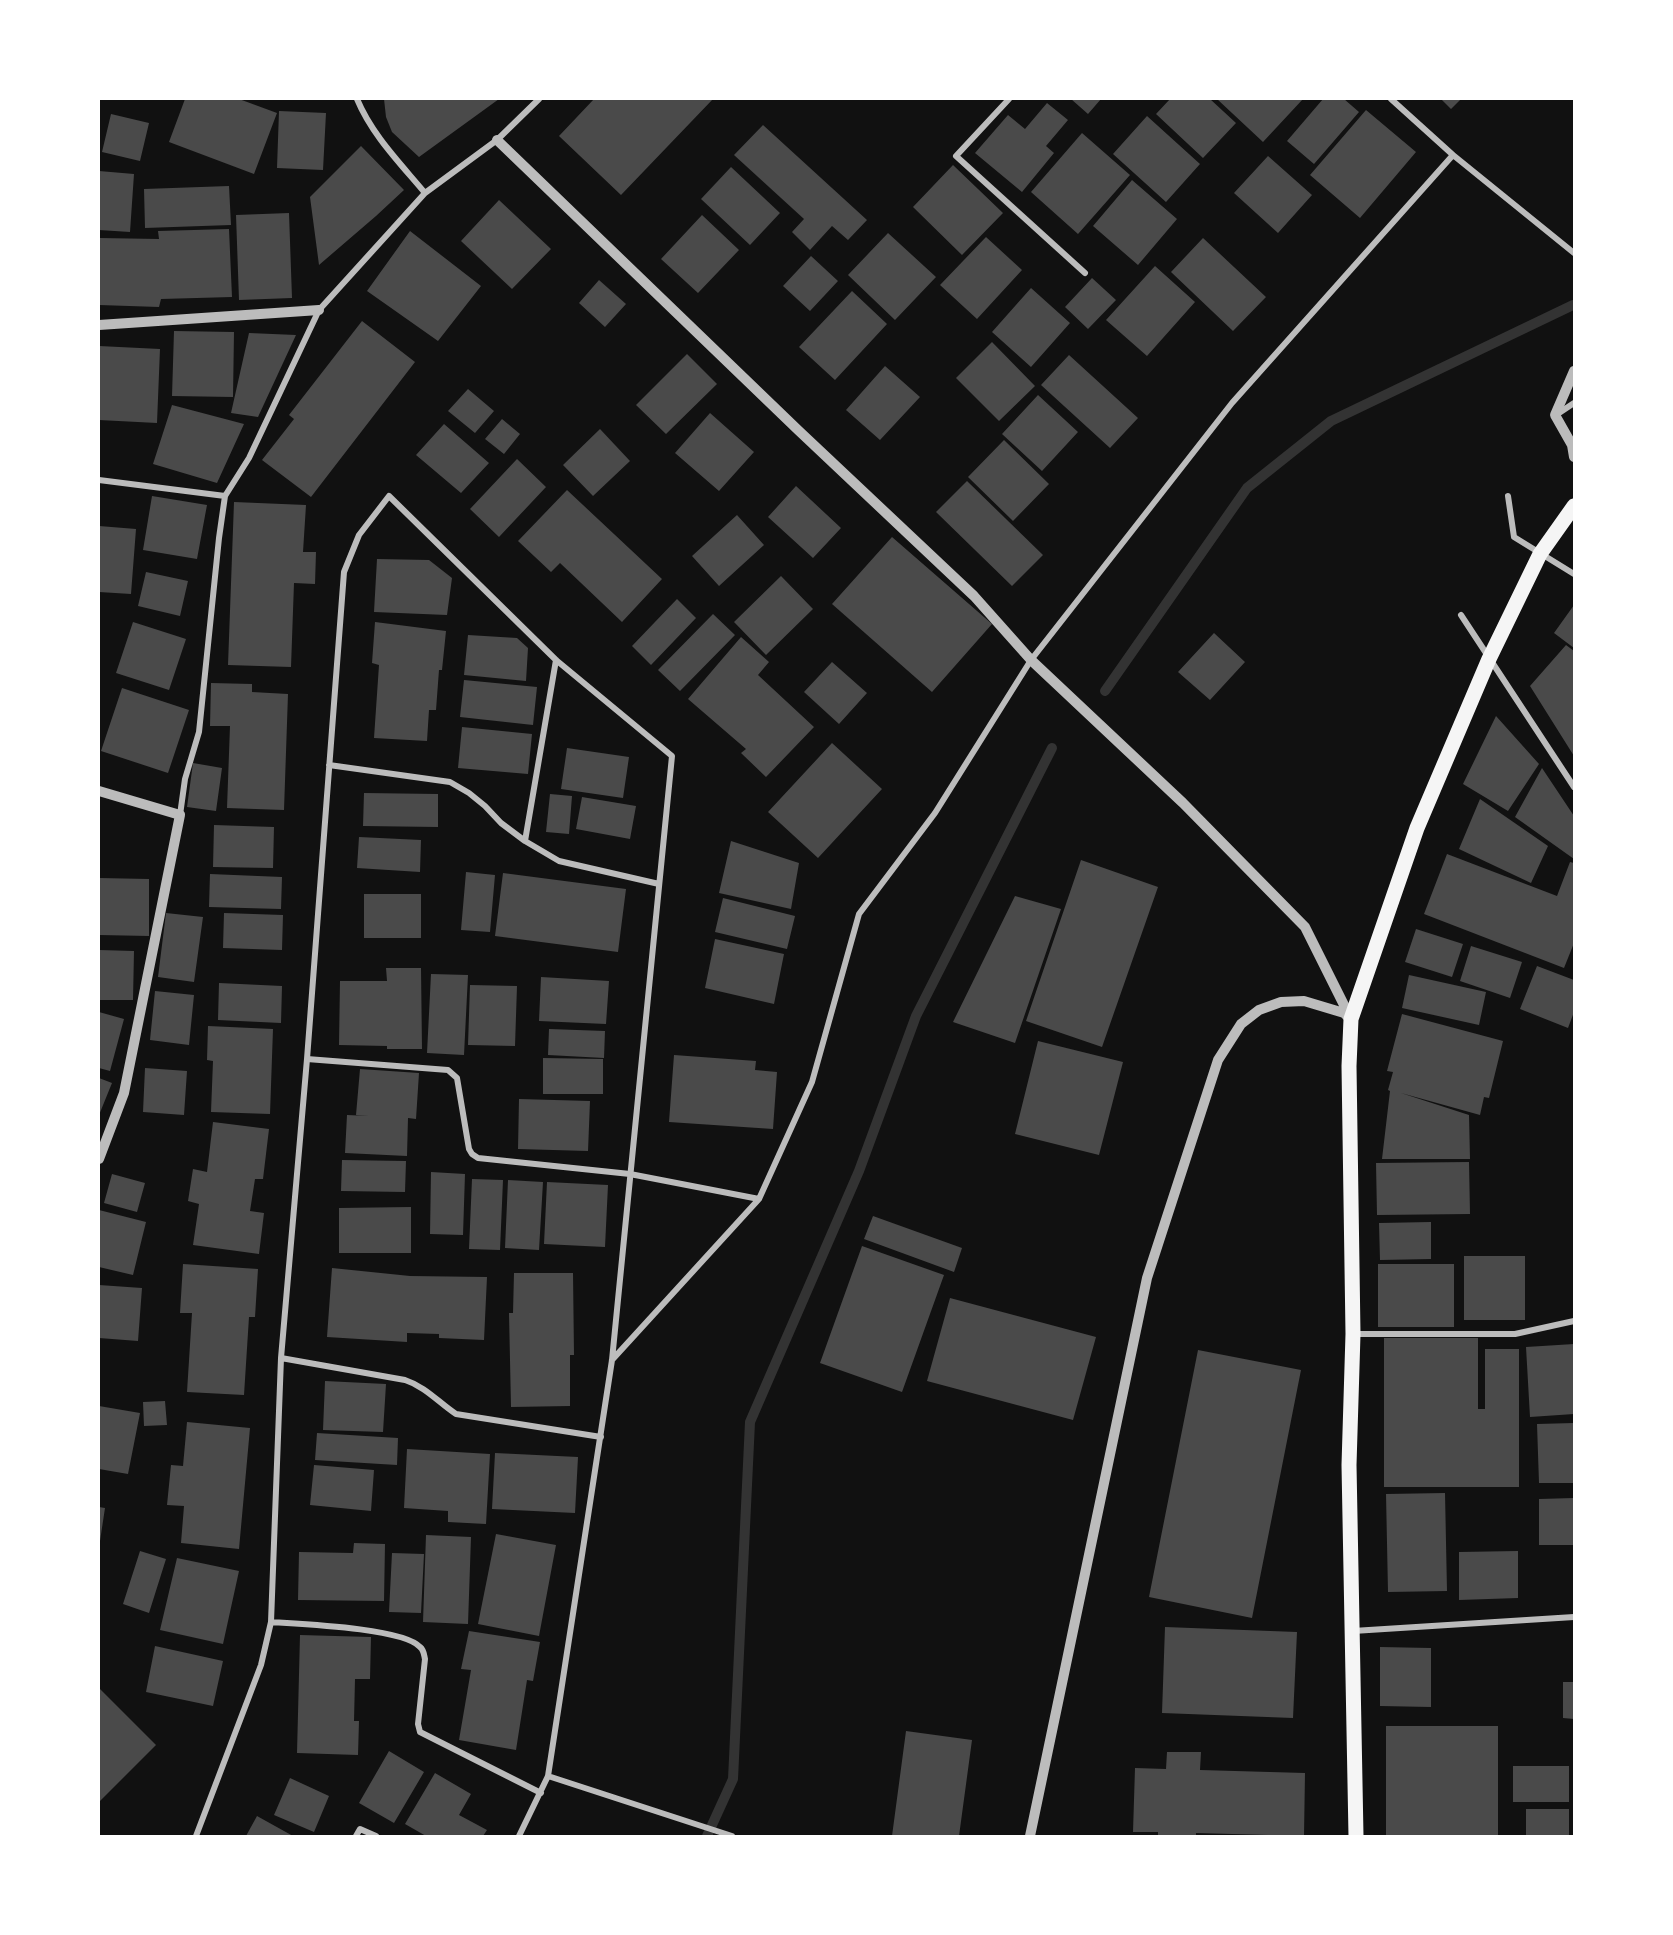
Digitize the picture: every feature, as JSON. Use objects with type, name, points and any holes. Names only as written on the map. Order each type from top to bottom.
[{"type":"main road","points":[[1356,1836],[1349,1465],[1353,1334],[1348,1066],[1351,1019],[1418,828],[1489,659],[1540,554],[1574,506]]},
{"type":"street","points":[[357,99],[365,119],[425,194]]},
{"type":"street","points":[[99,1159],[124,1093],[180,815],[185,779],[198,732],[225,496],[249,459],[319,310],[425,194],[497,140],[539,99]]},
{"type":"street","points":[[1009,99],[956,156],[1085,273]]},
{"type":"street","points":[[1391,99],[1453,155],[1574,252]]},
{"type":"street","points":[[497,140],[798,430],[975,596],[1031,660],[1183,803],[1305,927],[1351,1019]]},
{"type":"street","points":[[612,1360],[759,1199],[812,1082],[859,914],[935,813],[1031,660],[1232,403],[1453,155]]},
{"type":"street","points":[[99,325],[319,310]]},
{"type":"street","points":[[1555,415],[1574,371]]},
{"type":"street","points":[[1555,415],[1574,403]]},
{"type":"street","points":[[1555,415],[1572,445],[1574,457]]},
{"type":"street","points":[[99,480],[225,496]]},
{"type":"street","points":[[196,1836],[261,1665],[271,1622],[281,1358],[307,1059],[344,572],[359,535],[389,496],[556,660],[672,756],[612,1360],[548,1776],[519,1836]]},
{"type":"street","points":[[1508,496],[1514,537],[1574,574]]},
{"type":"street","points":[[1461,615],[1574,787]]},
{"type":"street","points":[[525,841],[556,660]]},
{"type":"street","points":[[329,765],[450,782],[469,793],[501,823],[525,841],[559,861],[659,884]]},
{"type":"street","points":[[99,791],[180,815]]},
{"type":"street","points":[[1030,1836],[1147,1278],[1218,1060],[1241,1024],[1259,1010],[1281,1002],[1304,1002],[1344,1013],[1351,1019]]},
{"type":"street","points":[[307,1059],[448,1070],[458,1078],[469,1149],[478,1158],[630,1174],[759,1199]]},
{"type":"street","points":[[1353,1334],[1515,1334],[1574,1320]]},
{"type":"street","points":[[281,1358],[419,1384],[456,1414],[601,1437]]},
{"type":"street","points":[[1352,1630],[1574,1617]]},
{"type":"street","points":[[271,1622],[380,1632],[419,1645],[425,1659],[418,1724],[420,1732],[541,1793]]},
{"type":"street","points":[[548,1776],[732,1836]]},
{"type":"street","points":[[356,1836],[360,1829],[376,1836]]},
{"type":"building","points":[[185,99],[239,99],[277,113],[254,174],[169,142]]},
{"type":"building","points":[[384,99],[499,99],[419,157],[392,132],[386,117]]},
{"type":"building","points":[[594,99],[713,99],[621,195],[559,136]]},
{"type":"building","points":[[1071,99],[1101,99],[1088,114]]},
{"type":"building","points":[[1170,99],[1210,99],[1236,123],[1203,158],[1156,114]]},
{"type":"building","points":[[1217,99],[1303,99],[1263,142]]},
{"type":"building","points":[[1323,99],[1344,99],[1359,112],[1314,164],[1287,141]]},
{"type":"building","points":[[1441,99],[1461,99],[1451,109]]},
{"type":"building","points":[[1047,103],[1068,120],[1046,146],[1054,153],[1022,192],[975,153],[1008,115],[1025,129]]},
{"type":"building","points":[[1366,110],[1416,152],[1360,218],[1310,175]]},
{"type":"building","points":[[279,111],[326,113],[323,170],[277,168]]},
{"type":"building","points":[[111,114],[149,123],[140,161],[102,152]]},
{"type":"building","points":[[1147,116],[1200,164],[1166,202],[1113,154]]},
{"type":"building","points":[[763,125],[867,220],[848,240],[832,226],[810,250],[792,232],[804,219],[734,155]]},
{"type":"building","points":[[1082,133],[1130,175],[1078,234],[1031,192]]},
{"type":"building","points":[[361,146],[404,190],[319,265],[310,197]]},
{"type":"building","points":[[1268,156],[1312,195],[1278,233],[1234,193]]},
{"type":"building","points":[[953,165],[1003,213],[962,255],[913,207]]},
{"type":"building","points":[[731,167],[780,213],[750,245],[701,199]]},
{"type":"building","points":[[99,171],[134,174],[130,232],[99,230]]},
{"type":"building","points":[[1132,180],[1177,219],[1138,265],[1093,226]]},
{"type":"building","points":[[229,186],[231,225],[145,228],[144,189]]},
{"type":"building","points":[[499,200],[551,249],[512,289],[461,241]]},
{"type":"building","points":[[289,213],[292,298],[239,300],[236,215]]},
{"type":"building","points":[[702,215],[739,250],[698,293],[661,259]]},
{"type":"building","points":[[229,229],[232,297],[161,299],[159,307],[99,305],[99,238],[159,239],[158,231]]},
{"type":"building","points":[[410,231],[481,286],[438,341],[367,291]]},
{"type":"building","points":[[888,233],[936,277],[895,320],[848,275]]},
{"type":"building","points":[[986,237],[1022,270],[977,319],[940,285]]},
{"type":"building","points":[[1203,238],[1266,297],[1233,331],[1171,272]]},
{"type":"building","points":[[811,256],[838,281],[810,311],[783,286]]},
{"type":"building","points":[[1155,266],[1195,302],[1147,356],[1106,320]]},
{"type":"building","points":[[1092,278],[1116,300],[1088,329],[1065,307]]},
{"type":"building","points":[[599,280],[626,304],[605,327],[579,303]]},
{"type":"building","points":[[1031,288],[1070,323],[1031,367],[992,332]]},
{"type":"building","points":[[852,291],[887,324],[835,380],[799,347]]},
{"type":"building","points":[[362,321],[415,362],[311,497],[262,460],[294,419],[289,415]]},
{"type":"building","points":[[174,331],[234,332],[233,397],[172,396]]},
{"type":"building","points":[[249,333],[296,335],[258,417],[231,413]]},
{"type":"building","points":[[992,342],[1035,386],[999,421],[956,378]]},
{"type":"building","points":[[99,346],[160,349],[157,423],[99,420]]},
{"type":"building","points":[[687,354],[717,384],[666,434],[636,405]]},
{"type":"building","points":[[1069,355],[1138,418],[1110,448],[1041,385]]},
{"type":"building","points":[[885,366],[920,397],[880,440],[846,410]]},
{"type":"building","points":[[468,389],[494,411],[475,433],[448,411]]},
{"type":"building","points":[[1038,395],[1078,432],[1042,471],[1002,434]]},
{"type":"building","points":[[172,405],[244,424],[217,483],[153,464]]},
{"type":"building","points":[[710,413],[754,452],[719,491],[675,453]]},
{"type":"building","points":[[502,419],[520,434],[504,454],[485,439]]},
{"type":"building","points":[[444,424],[489,463],[461,493],[416,455]]},
{"type":"building","points":[[600,429],[630,461],[593,496],[563,465]]},
{"type":"building","points":[[1004,440],[1049,484],[1013,521],[968,477]]},
{"type":"building","points":[[517,459],[546,487],[499,537],[470,509]]},
{"type":"building","points":[[967,481],[1043,555],[1012,586],[936,512]]},
{"type":"building","points":[[796,486],[841,528],[813,558],[768,517]]},
{"type":"building","points":[[567,490],[662,579],[622,622],[560,563],[551,572],[518,541]]},
{"type":"building","points":[[152,496],[207,505],[197,559],[143,550]]},
{"type":"building","points":[[234,502],[306,505],[303,552],[316,552],[315,584],[294,583],[291,667],[228,665]]},
{"type":"building","points":[[737,515],[764,545],[719,586],[692,556]]},
{"type":"building","points":[[99,526],[136,529],[131,594],[99,592]]},
{"type":"building","points":[[892,537],[992,624],[932,692],[832,604]]},
{"type":"building","points":[[377,559],[429,560],[452,578],[447,615],[374,612]]},
{"type":"building","points":[[146,572],[188,581],[180,616],[138,606]]},
{"type":"building","points":[[781,576],[813,609],[766,655],[734,622]]},
{"type":"building","points":[[677,599],[696,618],[651,665],[632,646]]},
{"type":"building","points":[[1574,605],[1574,648],[1554,633]]},
{"type":"building","points":[[713,614],[735,635],[680,691],[658,670]]},
{"type":"building","points":[[133,622],[186,639],[169,690],[116,673]]},
{"type":"building","points":[[375,622],[446,631],[442,670],[439,670],[436,710],[429,710],[427,741],[374,738],[379,665],[372,663]]},
{"type":"building","points":[[1214,633],[1245,662],[1210,700],[1178,672]]},
{"type":"building","points":[[468,635],[517,638],[528,648],[526,681],[464,675]]},
{"type":"building","points":[[741,637],[769,662],[758,675],[814,727],[766,777],[741,753],[746,749],[688,699]]},
{"type":"building","points":[[1566,645],[1574,651],[1574,756],[1530,686]]},
{"type":"building","points":[[832,662],[867,693],[839,724],[804,692]]},
{"type":"building","points":[[464,680],[537,687],[533,725],[460,717]]},
{"type":"building","points":[[211,683],[252,684],[252,692],[288,694],[284,810],[227,808],[230,726],[210,726]]},
{"type":"building","points":[[122,688],[189,710],[168,773],[101,751]]},
{"type":"building","points":[[1496,716],[1539,764],[1508,811],[1463,784]]},
{"type":"building","points":[[462,727],[532,734],[528,774],[458,768]]},
{"type":"building","points":[[832,743],[882,789],[818,858],[768,812]]},
{"type":"building","points":[[567,748],[629,757],[623,798],[561,789]]},
{"type":"building","points":[[193,763],[222,768],[216,811],[187,807]]},
{"type":"building","points":[[1542,768],[1574,816],[1574,859],[1515,817]]},
{"type":"building","points":[[364,793],[438,794],[438,827],[363,826]]},
{"type":"building","points":[[550,794],[572,796],[569,834],[546,832]]},
{"type":"building","points":[[582,797],[636,806],[630,839],[576,829]]},
{"type":"building","points":[[1480,799],[1548,846],[1531,883],[1459,849]]},
{"type":"building","points":[[214,825],[274,827],[273,868],[213,867]]},
{"type":"building","points":[[359,837],[421,840],[420,872],[357,868]]},
{"type":"building","points":[[731,841],[799,863],[791,909],[719,893]]},
{"type":"building","points":[[1447,854],[1557,896],[1570,862],[1574,863],[1574,943],[1564,968],[1424,914]]},
{"type":"building","points":[[1081,860],[1158,887],[1102,1047],[1026,1021]]},
{"type":"building","points":[[466,872],[495,875],[490,932],[461,930]]},
{"type":"building","points":[[503,873],[626,889],[618,952],[495,936]]},
{"type":"building","points":[[210,874],[282,877],[281,909],[209,907]]},
{"type":"building","points":[[99,878],[149,879],[149,936],[99,935]]},
{"type":"building","points":[[364,894],[421,894],[421,938],[364,938]]},
{"type":"building","points":[[1015,896],[1061,909],[1015,1043],[953,1022]]},
{"type":"building","points":[[723,898],[795,916],[787,949],[715,932]]},
{"type":"building","points":[[166,913],[203,917],[194,982],[158,977]]},
{"type":"building","points":[[224,913],[283,915],[282,950],[223,948]]},
{"type":"building","points":[[1416,929],[1463,944],[1452,977],[1405,962]]},
{"type":"building","points":[[715,939],[784,954],[774,1004],[705,988]]},
{"type":"building","points":[[1471,946],[1522,962],[1510,998],[1460,981]]},
{"type":"building","points":[[99,950],[134,951],[133,1000],[99,1000]]},
{"type":"building","points":[[1537,966],[1574,980],[1574,1012],[1568,1028],[1520,1009]]},
{"type":"building","points":[[386,968],[421,968],[422,1049],[339,1045],[340,981],[387,981]]},
{"type":"building","points":[[431,974],[468,975],[464,1055],[427,1053]]},
{"type":"building","points":[[1409,975],[1486,992],[1479,1025],[1402,1008]]},
{"type":"building","points":[[541,977],[609,981],[606,1024],[539,1021]]},
{"type":"building","points":[[219,983],[282,986],[281,1023],[218,1020]]},
{"type":"building","points":[[470,985],[517,986],[515,1046],[468,1045]]},
{"type":"building","points":[[155,991],[194,995],[189,1045],[150,1040]]},
{"type":"building","points":[[99,1012],[124,1019],[110,1071],[99,1068]]},
{"type":"building","points":[[1402,1014],[1503,1041],[1489,1098],[1484,1097],[1480,1115],[1401,1093],[1469,1115],[1470,1159],[1382,1159],[1390,1091],[1388,1090],[1393,1072],[1387,1071]]},
{"type":"building","points":[[208,1026],[273,1029],[270,1114],[211,1112],[213,1061],[207,1060]]},
{"type":"building","points":[[549,1029],[605,1031],[604,1058],[548,1055]]},
{"type":"building","points":[[1038,1041],[1123,1062],[1099,1155],[1015,1134]]},
{"type":"building","points":[[674,1055],[756,1061],[755,1070],[777,1072],[773,1129],[669,1122]]},
{"type":"building","points":[[543,1058],[603,1059],[603,1094],[543,1094]]},
{"type":"building","points":[[145,1068],[187,1071],[184,1115],[143,1112]]},
{"type":"building","points":[[360,1069],[419,1073],[416,1119],[408,1118],[407,1156],[345,1153],[347,1115],[369,1116],[356,1115]]},
{"type":"building","points":[[99,1078],[112,1083],[99,1115]]},
{"type":"building","points":[[519,1099],[590,1101],[588,1151],[518,1149]]},
{"type":"building","points":[[213,1122],[269,1129],[263,1179],[255,1179],[250,1211],[264,1213],[259,1254],[193,1245],[199,1204],[188,1201],[193,1169],[207,1172]]},
{"type":"building","points":[[342,1160],[406,1161],[405,1192],[341,1191]]},
{"type":"building","points":[[1469,1162],[1470,1214],[1377,1215],[1376,1163]]},
{"type":"building","points":[[431,1172],[465,1174],[463,1235],[430,1234]]},
{"type":"building","points":[[112,1174],[145,1183],[137,1212],[104,1203]]},
{"type":"building","points":[[472,1179],[503,1180],[500,1250],[469,1249]]},
{"type":"building","points":[[508,1180],[543,1182],[539,1250],[505,1248]]},
{"type":"building","points":[[547,1182],[608,1185],[605,1247],[544,1244]]},
{"type":"building","points":[[411,1207],[411,1253],[339,1253],[339,1208]]},
{"type":"building","points":[[99,1210],[146,1222],[133,1275],[99,1267]]},
{"type":"building","points":[[873,1216],[962,1248],[954,1272],[864,1239]]},
{"type":"building","points":[[1431,1222],[1431,1259],[1380,1260],[1379,1223]]},
{"type":"building","points":[[862,1246],[944,1275],[902,1392],[820,1363]]},
{"type":"building","points":[[1464,1256],[1525,1256],[1525,1320],[1464,1320]]},
{"type":"building","points":[[183,1264],[258,1269],[255,1317],[249,1317],[244,1395],[187,1392],[192,1313],[180,1313]]},
{"type":"building","points":[[1378,1264],[1454,1264],[1454,1327],[1378,1327]]},
{"type":"building","points":[[332,1268],[410,1276],[487,1277],[484,1340],[439,1338],[439,1334],[407,1333],[407,1342],[327,1337]]},
{"type":"building","points":[[514,1273],[573,1273],[574,1355],[570,1355],[570,1406],[511,1407],[509,1313],[513,1313]]},
{"type":"building","points":[[99,1285],[142,1288],[138,1341],[99,1338]]},
{"type":"building","points":[[950,1298],[1096,1337],[1073,1420],[927,1381]]},
{"type":"building","points":[[1384,1338],[1478,1338],[1478,1409],[1485,1409],[1485,1349],[1519,1349],[1519,1487],[1384,1487]]},
{"type":"building","points":[[1574,1344],[1574,1414],[1530,1417],[1526,1347]]},
{"type":"building","points":[[1198,1350],[1301,1370],[1252,1618],[1149,1597]]},
{"type":"building","points":[[325,1381],[386,1384],[383,1432],[323,1430]]},
{"type":"building","points":[[165,1401],[167,1425],[144,1426],[143,1402]]},
{"type":"building","points":[[99,1406],[140,1413],[128,1474],[99,1469]]},
{"type":"building","points":[[187,1422],[250,1428],[239,1549],[181,1543],[184,1506],[167,1505],[171,1465],[183,1466]]},
{"type":"building","points":[[1574,1423],[1574,1483],[1539,1483],[1537,1424]]},
{"type":"building","points":[[317,1433],[398,1438],[397,1465],[315,1460]]},
{"type":"building","points":[[407,1449],[490,1454],[486,1524],[448,1522],[448,1511],[404,1508]]},
{"type":"building","points":[[495,1453],[578,1457],[575,1513],[492,1509]]},
{"type":"building","points":[[314,1465],[374,1470],[371,1511],[310,1505]]},
{"type":"building","points":[[1445,1493],[1447,1591],[1388,1592],[1386,1494]]},
{"type":"building","points":[[1574,1498],[1574,1545],[1539,1545],[1539,1499]]},
{"type":"building","points":[[99,1507],[105,1508],[100,1541],[99,1541]]},
{"type":"building","points":[[496,1534],[556,1545],[539,1636],[478,1624]]},
{"type":"building","points":[[426,1535],[471,1537],[468,1624],[423,1622]]},
{"type":"building","points":[[354,1543],[385,1544],[384,1601],[298,1600],[299,1552],[353,1553]]},
{"type":"building","points":[[140,1551],[166,1559],[149,1613],[123,1604]]},
{"type":"building","points":[[1518,1551],[1518,1598],[1459,1600],[1459,1552]]},
{"type":"building","points":[[392,1553],[424,1554],[421,1613],[389,1612]]},
{"type":"building","points":[[177,1558],[239,1571],[223,1644],[160,1630]]},
{"type":"building","points":[[1165,1627],[1297,1632],[1293,1718],[1162,1713]]},
{"type":"building","points":[[469,1631],[540,1642],[533,1681],[527,1680],[516,1750],[459,1740],[471,1670],[461,1669]]},
{"type":"building","points":[[300,1635],[371,1637],[370,1679],[355,1679],[354,1721],[359,1721],[358,1755],[297,1753]]},
{"type":"building","points":[[155,1646],[223,1661],[213,1706],[146,1692]]},
{"type":"building","points":[[1380,1647],[1431,1648],[1431,1707],[1380,1706]]},
{"type":"building","points":[[1563,1682],[1574,1682],[1574,1719],[1563,1718]]},
{"type":"building","points":[[99,1688],[156,1745],[99,1802]]},
{"type":"building","points":[[1386,1726],[1498,1726],[1498,1836],[1386,1836]]},
{"type":"building","points":[[906,1731],[972,1740],[959,1836],[892,1836]]},
{"type":"building","points":[[389,1751],[424,1772],[394,1823],[359,1803]]},
{"type":"building","points":[[1167,1752],[1201,1752],[1200,1770],[1305,1773],[1304,1836],[1196,1833],[1196,1836],[1158,1836],[1158,1832],[1133,1832],[1135,1768],[1166,1769]]},
{"type":"building","points":[[1513,1766],[1569,1766],[1569,1802],[1513,1802]]},
{"type":"building","points":[[435,1773],[471,1794],[459,1815],[487,1830],[483,1836],[426,1836],[405,1824]]},
{"type":"building","points":[[290,1778],[329,1796],[314,1832],[274,1815]]},
{"type":"building","points":[[1526,1809],[1569,1809],[1569,1836],[1526,1836]]},
{"type":"building","points":[[257,1816],[293,1836],[246,1836]]},
{"type":"waterway","points":[[1105,691],[1247,488],[1331,421],[1573,305]]},
{"type":"waterway","points":[[707,1836],[733,1779],[750,1422],[859,1171],[916,1016],[1052,748]]}]
